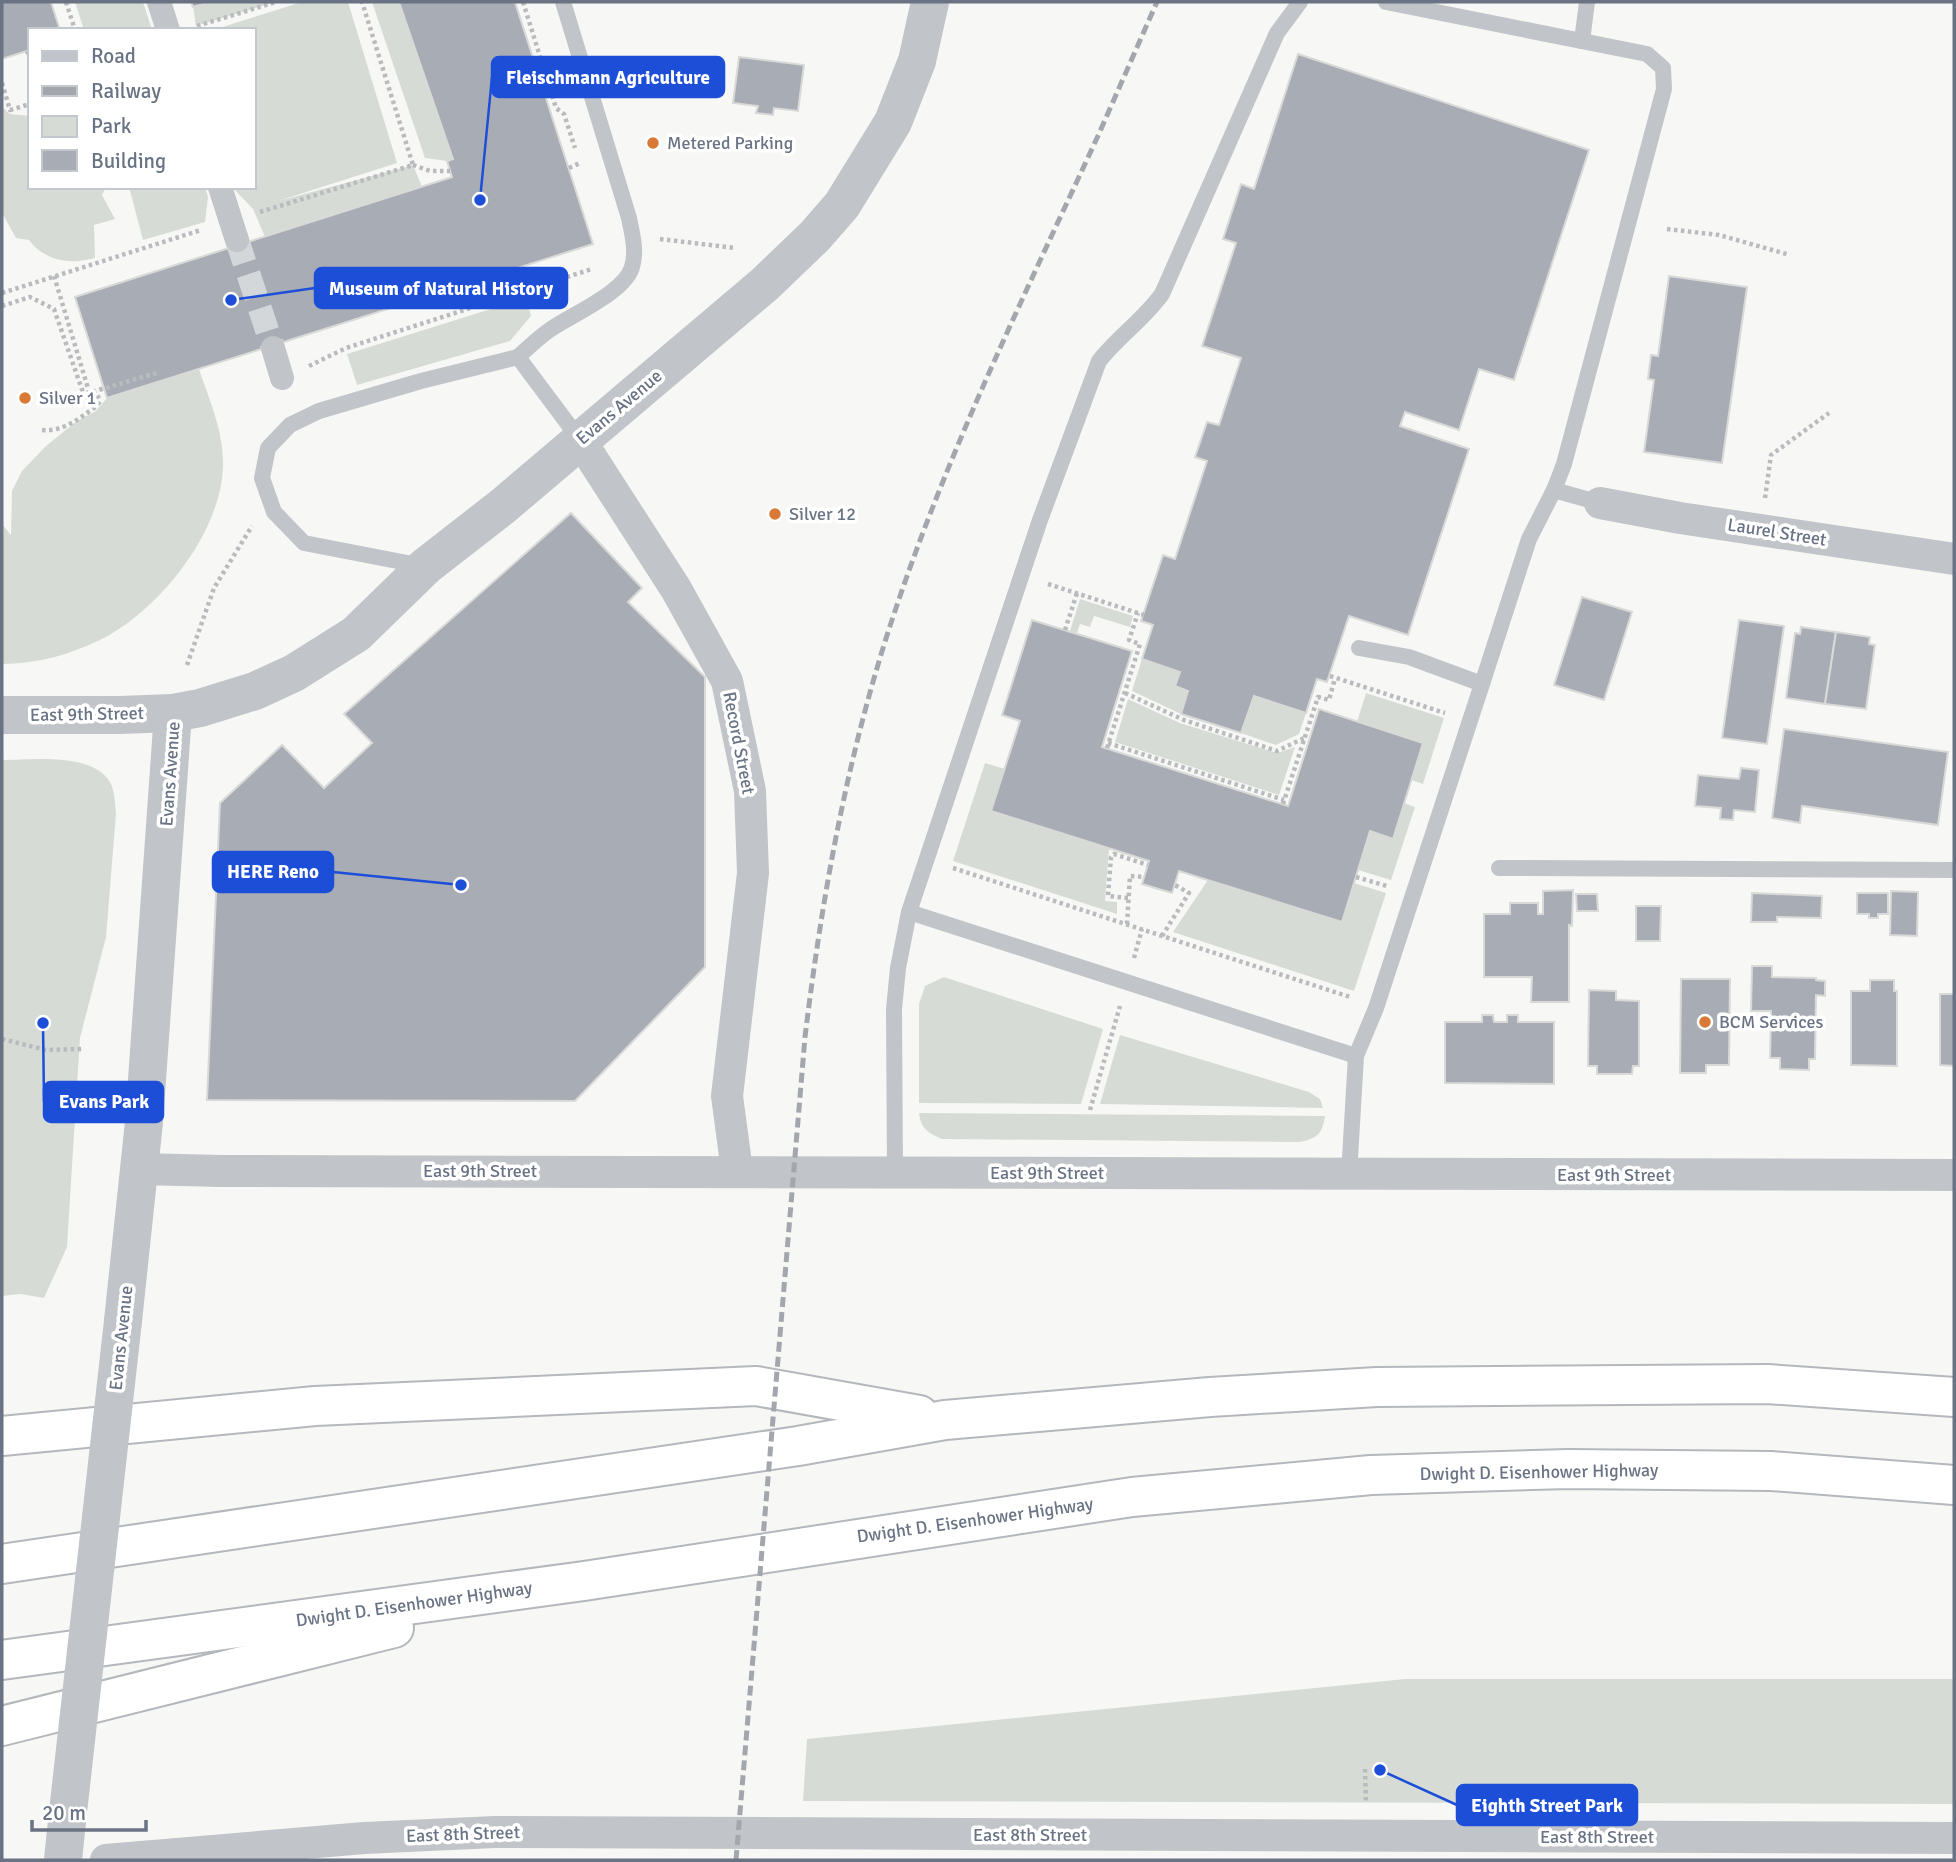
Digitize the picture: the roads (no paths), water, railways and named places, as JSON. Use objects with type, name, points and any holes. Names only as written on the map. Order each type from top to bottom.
[{"type":"highway","points":[[2,1564],[798,1446],[945,1420],[1210,1397],[1377,1387],[1767,1384],[1954,1397]]},
{"type":"highway","points":[[2,1436],[315,1406],[756,1387],[945,1420]]},
{"type":"highway","name":"Dwight D. Eisenhower Highway","points":[[2,1660],[584,1581],[1132,1496],[1371,1475],[1567,1469],[1757,1471],[1954,1485]]},
{"type":"highway","points":[[2,1726],[584,1581]]},
{"type":"street","points":[[159,2],[167,28]]},
{"type":"street","name":"Evans Avenue","points":[[63,1860],[140,1169],[173,713],[222,703],[294,673],[356,634],[426,566],[503,506],[765,285],[842,205],[893,122],[918,61],[930,2]]},
{"type":"street","points":[[221,189],[237,240]]},
{"type":"street","points":[[273,348],[282,378]]},
{"type":"street","name":"Record Street","points":[[580,440],[676,589],[727,681],[750,791],[753,873],[727,1096],[737,1171]]},
{"type":"street","name":"Laurel Street","points":[[1600,503],[1680,518],[1954,559]]},
{"type":"street","name":"East 9th Street","points":[[2,715],[173,713]]},
{"type":"street","name":"East 9th Street","points":[[140,1169],[1954,1175]]},
{"type":"street","name":"East 8th Street","points":[[106,1860],[430,1834],[557,1832],[681,1847],[1954,1838]]},
{"type":"lane","points":[[426,566],[304,543],[274,512],[262,478],[268,448],[290,425],[319,411],[421,380],[518,357],[551,329],[623,282],[632,269],[635,250],[629,218],[564,2]]},
{"type":"lane","points":[[895,1172],[894,1009],[898,968],[909,912],[1044,508],[1098,361],[1113,343],[1148,313],[1162,293],[1277,33],[1300,2]]},
{"type":"lane","points":[[1349,1175],[1356,1056],[1369,1031],[1529,539],[1554,490],[1563,464],[1664,89],[1663,68],[1647,54],[1386,2]]},
{"type":"lane","points":[[1582,41],[1587,2]]},
{"type":"lane","points":[[518,357],[580,440]]},
{"type":"lane","points":[[1554,490],[1600,503]]},
{"type":"lane","points":[[1359,648],[1409,657],[1482,684]]},
{"type":"lane","points":[[1499,868],[1954,870]]},
{"type":"lane","points":[[909,912],[1356,1056]]},
{"type":"tunnel","points":[[237,240],[273,348]]},
{"type":"railway","points":[[736,1860],[805,1037],[829,872],[852,765],[880,658],[941,486],[1157,2]]},
{"type":"place","name":"Metered Parking","points":[[653,143]]},
{"type":"place","name":"Fleischmann Agriculture","points":[[480,200]]},
{"type":"place","name":"Museum of Natural History","points":[[231,300]]},
{"type":"place","name":"Silver 1","points":[[25,398]]},
{"type":"place","name":"Silver 12","points":[[775,514]]},
{"type":"place","name":"HERE Reno","points":[[461,885]]},
{"type":"place","name":"BCM Services","points":[[1705,1022]]},
{"type":"place","name":"Evans Park","points":[[43,1023]]},
{"type":"place","name":"Eighth Street Park","points":[[1380,1770]]}]
